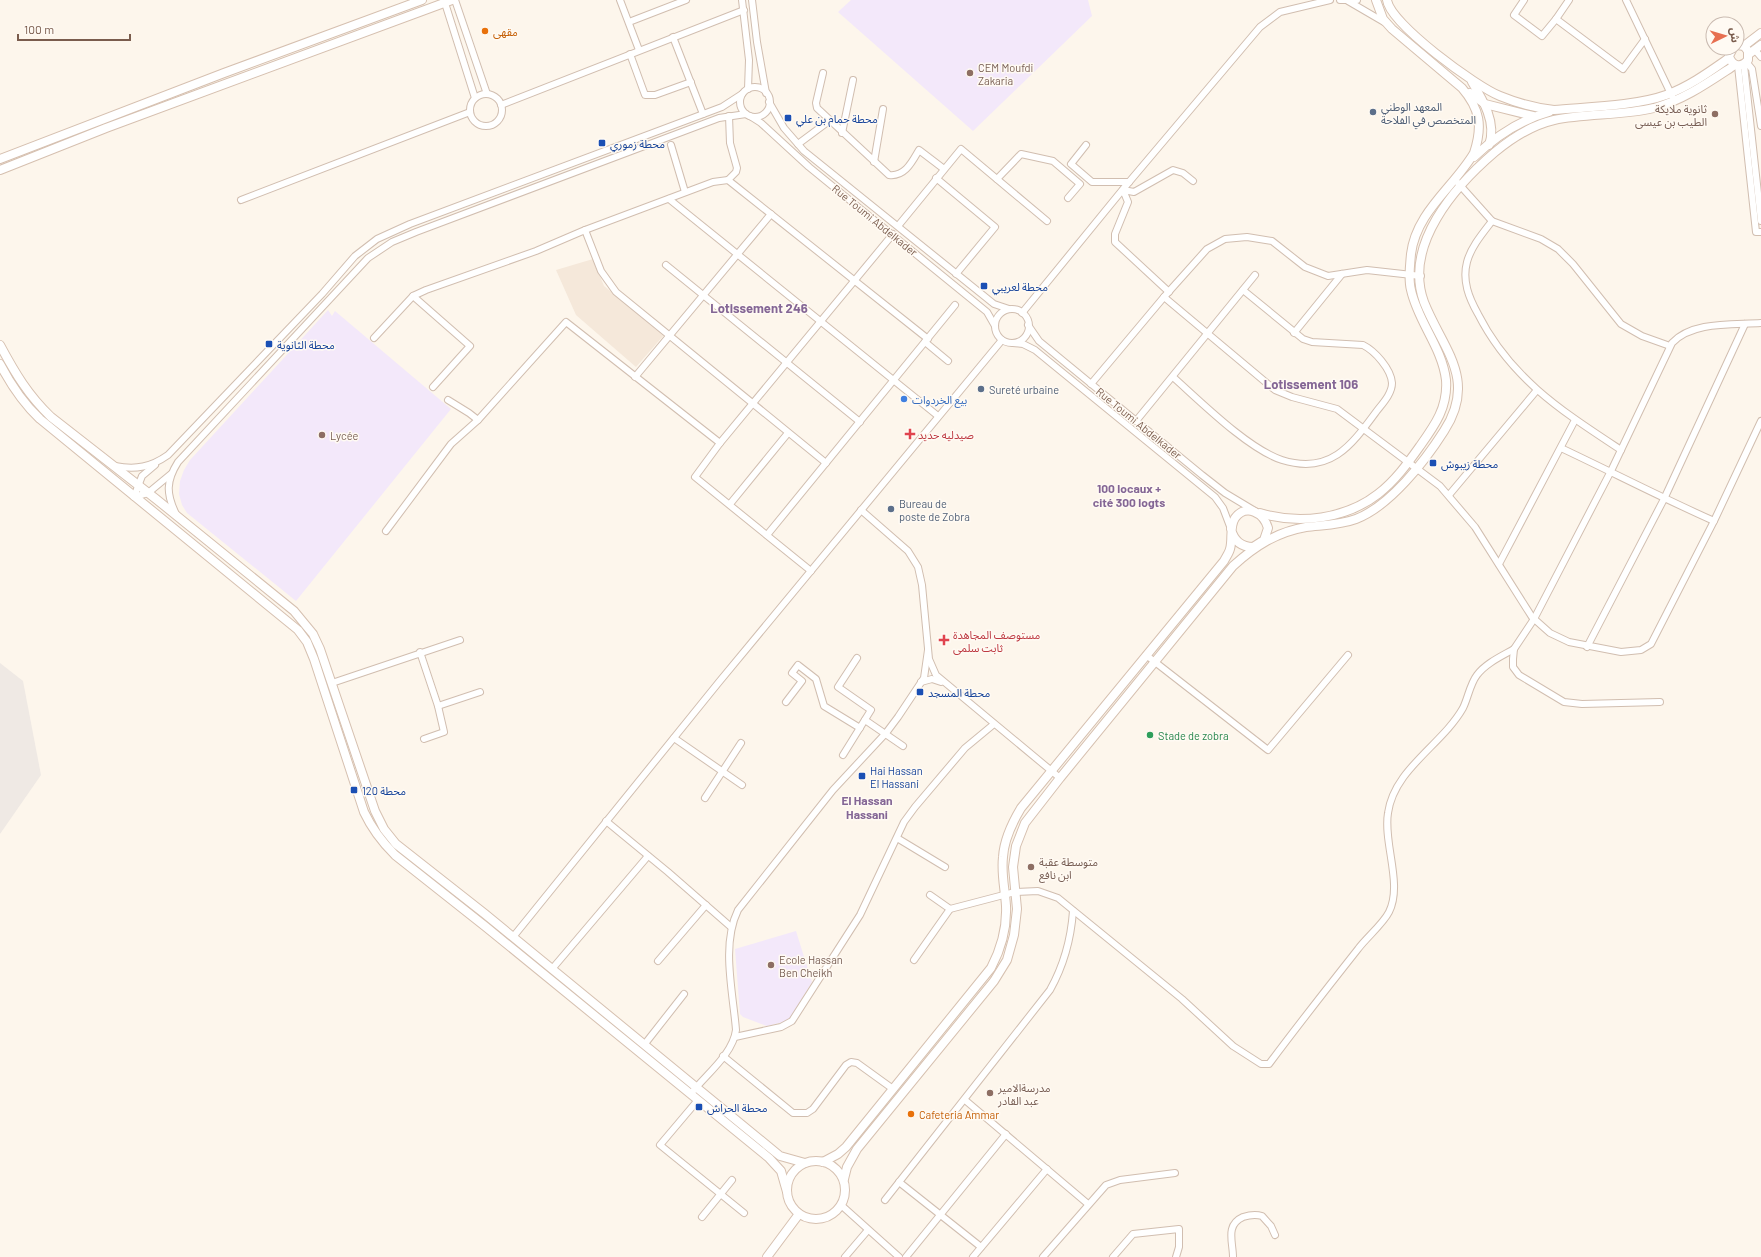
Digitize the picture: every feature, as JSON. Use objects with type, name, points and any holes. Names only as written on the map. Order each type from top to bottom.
[{"type":"street","points":[[0,159],[187,87],[422,0]]},
{"type":"street","points":[[455,0],[487,94]]},
{"type":"street","points":[[620,0],[639,50]]},
{"type":"street","points":[[629,22],[686,0]]},
{"type":"street","points":[[742,0],[749,60],[748,89]]},
{"type":"street","points":[[134,497],[148,493],[171,474],[178,462],[231,404],[368,258],[379,249],[416,232],[729,116],[762,115],[770,102],[766,93],[757,42],[752,0]]},
{"type":"street","points":[[1022,313],[1122,190],[1260,27],[1280,12],[1330,0]]},
{"type":"street","points":[[1340,0],[1357,0]]},
{"type":"street","points":[[1376,0],[1378,10],[1388,24]]},
{"type":"street","points":[[1524,0],[1514,15],[1542,36],[1569,0]]},
{"type":"street","points":[[1626,0],[1675,101]]},
{"type":"street","points":[[0,170],[106,128],[448,1],[475,98]]},
{"type":"street","points":[[1348,1],[1388,24],[1462,88],[1485,104],[1554,120]]},
{"type":"street","points":[[1386,1],[1395,17],[1459,72],[1471,80],[1500,96],[1540,109],[1554,110]]},
{"type":"street","points":[[501,105],[744,10]]},
{"type":"street","points":[[1556,19],[1623,69],[1645,39]]},
{"type":"street","points":[[1745,43],[1761,33]]},
{"type":"street","points":[[673,37],[703,114]]},
{"type":"street","points":[[1745,47],[1755,49],[1761,58]]},
{"type":"street","points":[[1231,529],[1236,541],[1240,545],[1253,547],[1275,536],[1304,528],[1356,519],[1371,511],[1385,500],[1417,467],[1445,430],[1457,401],[1457,374],[1451,356],[1424,301],[1421,276],[1422,255],[1425,239],[1447,203],[1478,167],[1496,151],[1517,136],[1535,126],[1554,120],[1630,112],[1675,101],[1692,93],[1738,63],[1755,49]]},
{"type":"street","points":[[630,54],[645,95],[655,96],[690,82]]},
{"type":"street","points":[[1732,56],[1738,63],[1752,69],[1761,126]]},
{"type":"street","points":[[823,1162],[838,1154],[846,1146],[991,968],[999,952],[1004,936],[1006,922],[1002,869],[1007,839],[1021,808],[1224,561],[1230,550],[1231,529],[1236,517],[1240,513],[1246,511],[1258,512],[1269,516],[1300,519],[1340,513],[1355,509],[1379,493],[1409,461],[1436,424],[1443,410],[1446,381],[1442,362],[1417,307],[1411,290],[1411,252],[1420,226],[1428,211],[1469,161],[1490,142],[1504,132],[1533,116],[1554,110],[1647,100],[1670,93],[1738,63]]},
{"type":"street","points":[[1738,63],[1760,205],[1761,221]]},
{"type":"street","points":[[1738,63],[1756,232],[1761,232]]},
{"type":"street","points":[[823,73],[816,103],[817,108],[829,121],[889,175],[895,176],[910,167],[919,150],[944,169]]},
{"type":"street","points":[[842,133],[853,80]]},
{"type":"street","points":[[1471,80],[1485,104],[1490,129],[1490,142],[1478,167]]},
{"type":"street","points":[[134,497],[142,476],[168,455],[322,294],[355,256],[377,239],[410,224],[703,114],[732,102],[748,89],[758,88],[766,93]]},
{"type":"street","points":[[1462,88],[1472,100],[1477,111],[1480,126],[1478,141],[1469,161]]},
{"type":"street","points":[[487,94],[495,97],[501,105],[501,115],[498,120],[490,126],[479,124],[472,117],[470,112],[470,107],[475,98],[487,94]]},
{"type":"street","points":[[742,94],[740,106],[748,115]]},
{"type":"street","name":"Rue Toumi Abdelkader","points":[[770,102],[784,128],[798,144],[994,304],[1009,309]]},
{"type":"street","points":[[874,162],[883,109]]},
{"type":"street","points":[[241,200],[470,112]]},
{"type":"street","name":"Rue Toumi Abdelkader","points":[[748,115],[761,123],[809,167],[893,234],[986,312],[995,326]]},
{"type":"street","points":[[374,338],[413,296],[426,290],[536,251],[585,230],[685,192],[713,182],[728,180],[736,172],[737,168],[730,143],[729,116]]},
{"type":"street","points":[[798,144],[829,121]]},
{"type":"street","points":[[672,145],[685,192]]},
{"type":"street","points":[[1086,145],[1071,164],[1092,182],[1129,182]]},
{"type":"street","points":[[898,226],[961,149],[1047,221]]},
{"type":"street","points":[[997,179],[1021,154],[1053,161],[1080,184],[1068,198]]},
{"type":"street","points":[[1122,190],[1134,192],[1173,170],[1183,173],[1193,181]]},
{"type":"street","points":[[936,178],[995,227],[956,274]]},
{"type":"street","points":[[1455,179],[1492,221],[1550,243],[1573,264],[1621,324],[1642,336],[1670,346]]},
{"type":"street","points":[[728,180],[854,280],[948,361]]},
{"type":"street","points":[[1122,190],[1128,202],[1115,234],[1115,242],[1169,292]]},
{"type":"street","points":[[669,198],[938,416]]},
{"type":"street","points":[[635,377],[771,214]]},
{"type":"street","points":[[1492,221],[1470,251],[1466,263],[1466,287],[1486,330],[1502,354],[1536,390],[1575,420],[1621,450]]},
{"type":"street","points":[[585,230],[608,282],[616,292],[826,463]]},
{"type":"street","points":[[811,571],[695,477],[720,443],[893,234]]},
{"type":"street","points":[[1091,384],[1164,297],[1207,249],[1225,239],[1247,237],[1272,241],[1294,259],[1319,274],[1328,276],[1368,270],[1421,276]]},
{"type":"street","points":[[666,265],[860,422]]},
{"type":"street","points":[[1294,333],[1343,274]]},
{"type":"street","points":[[1136,421],[1255,275]]},
{"type":"street","points":[[1173,377],[1253,444],[1282,460],[1309,463],[1332,458],[1346,448],[1364,428],[1388,396],[1392,384],[1388,373],[1379,358],[1370,349],[1363,345],[1312,342],[1294,333],[1244,290]]},
{"type":"street","points":[[413,296],[470,346],[433,387]]},
{"type":"street","points":[[1164,297],[1207,335],[1275,390],[1292,397],[1337,409],[1409,461],[1440,486],[1475,527],[1534,619],[1550,633],[1569,642],[1587,647],[1621,652],[1641,650],[1651,644],[1714,521],[1761,421]]},
{"type":"street","points":[[768,535],[955,305]]},
{"type":"street","points":[[1009,309],[1022,313],[1027,320],[1028,325],[1028,331],[1023,338],[1013,343],[1002,340],[998,335],[995,326],[998,315],[1009,309]]},
{"type":"street","points":[[386,531],[451,444],[478,420],[566,322],[720,443]]},
{"type":"street","points":[[914,960],[950,909],[1015,892],[1038,891],[1047,893],[1058,898],[1182,998],[1233,1046],[1261,1064],[1269,1064],[1388,912],[1393,898],[1394,886],[1389,849],[1388,813],[1394,792],[1407,773],[1443,736],[1462,708],[1477,675],[1493,662],[1514,649],[1534,619],[1611,471],[1670,346],[1676,338],[1696,330],[1761,323]]},
{"type":"street","points":[[1587,647],[1664,499],[1745,324]]},
{"type":"street","name":"Rue Toumi Abdelkader","points":[[1028,325],[1039,341],[1136,421],[1225,493],[1258,512]]},
{"type":"street","points":[[513,937],[606,821],[1002,340]]},
{"type":"street","name":"Rue Toumi Abdelkader","points":[[1013,343],[1022,344],[1034,350],[1215,497],[1223,508],[1231,529]]},
{"type":"street","points":[[0,345],[22,385],[33,400],[51,417],[176,515],[294,611],[313,634],[332,683],[375,812],[384,829],[396,844],[513,937],[780,1156],[792,1161],[805,1163]]},
{"type":"street","points":[[0,364],[12,386],[31,410],[134,497],[298,630],[307,642],[314,659],[364,812],[372,828],[383,843],[395,855],[486,927],[769,1158],[782,1171],[789,1202],[799,1214],[812,1220],[822,1220],[832,1216],[841,1205],[846,1189],[844,1179],[846,1167],[857,1149],[1002,970],[1012,947],[1015,929],[1017,909],[1013,867],[1020,836],[1034,810],[1234,566],[1259,544],[1267,534],[1268,528],[1266,522],[1258,512]]},
{"type":"street","points":[[1449,495],[1536,390]]},
{"type":"street","points":[[448,400],[478,420]]},
{"type":"street","points":[[1499,564],[1575,420]]},
{"type":"street","points":[[730,504],[788,433]]},
{"type":"street","points":[[1561,448],[1611,471],[1664,499],[1714,521]]},
{"type":"street","points":[[114,466],[138,468],[159,461]]},
{"type":"street","points":[[171,474],[169,496],[176,515]]},
{"type":"street","points":[[861,510],[908,551],[918,567],[922,585],[928,650],[932,667],[942,682],[1060,778]]},
{"type":"street","points":[[332,683],[420,652],[460,640]]},
{"type":"street","points":[[1514,649],[1513,667],[1519,675],[1564,702],[1582,704],[1660,702]]},
{"type":"street","points":[[690,1094],[734,1043],[736,1030],[729,947],[731,927],[738,910],[833,790],[886,733],[921,682],[926,667],[928,650]]},
{"type":"street","points":[[420,652],[438,706],[444,732],[424,739]]},
{"type":"street","points":[[1146,655],[1268,750],[1348,655]]},
{"type":"street","points":[[843,755],[871,710],[838,687],[857,658]]},
{"type":"street","points":[[786,702],[802,682],[792,673],[798,665],[816,679],[824,706],[860,728]]},
{"type":"street","points":[[921,682],[932,679],[942,682]]},
{"type":"street","points":[[438,706],[480,692]]},
{"type":"street","points":[[865,720],[903,746]]},
{"type":"street","points":[[735,1037],[781,1027],[792,1021],[860,915],[904,822],[965,748],[994,724]]},
{"type":"street","points":[[674,738],[742,785]]},
{"type":"street","points":[[704,798],[741,742]]},
{"type":"street","points":[[606,821],[731,927]]},
{"type":"street","points":[[897,838],[945,867]]},
{"type":"street","points":[[552,969],[648,856]]},
{"type":"street","points":[[930,895],[950,909]]},
{"type":"street","points":[[658,961],[706,905]]},
{"type":"street","points":[[885,1200],[1050,990],[1060,972],[1066,952],[1073,911]]},
{"type":"street","points":[[644,1045],[684,994]]},
{"type":"street","points":[[723,1056],[793,1113],[808,1113],[813,1109],[846,1064],[851,1062],[857,1063],[893,1089]]},
{"type":"street","points":[[698,1100],[660,1145],[744,1213]]},
{"type":"street","points":[[965,1100],[1088,1204]]},
{"type":"street","points":[[906,1257],[1006,1134]]},
{"type":"street","points":[[787,1192],[788,1182],[792,1173],[810,1161],[830,1164],[838,1170],[844,1179]]},
{"type":"street","points":[[973,1257],[1047,1169]]},
{"type":"street","points":[[1043,1257],[1106,1185],[1112,1182],[1175,1173]]},
{"type":"street","points":[[702,1217],[732,1180]]},
{"type":"street","points":[[899,1182],[981,1247]]},
{"type":"street","points":[[841,1205],[899,1257]]},
{"type":"street","points":[[767,1257],[799,1214]]},
{"type":"street","points":[[1233,1257],[1231,1229],[1238,1219],[1246,1216],[1262,1216],[1271,1226],[1275,1235]]},
{"type":"street","points":[[1113,1257],[1133,1234],[1179,1229],[1179,1247],[1176,1257]]},
{"type":"street","points":[[845,1257],[868,1230]]},
{"type":"shaded area","name":"CEM Moufdi Zakaria","points":[[851,0],[1088,0],[1092,16],[973,131],[838,12]]},
{"type":"shaded area","points":[[593,259],[604,286],[664,335],[636,367],[576,315],[556,270]]},
{"type":"shaded area","name":"Lycée","points":[[328,310],[332,316],[335,311],[451,409],[296,601],[187,513],[182,505],[179,494],[180,481],[190,460]]},
{"type":"shaded area","points":[[0,663],[23,681],[41,775],[0,834]]},
{"type":"shaded area","name":"Ecole Hassan Ben Cheikh","points":[[796,931],[812,982],[790,1018],[787,1021],[767,1026],[743,1017],[740,1014],[735,949]]},
{"type":"place","name":"مقهى","points":[[485,31]]},
{"type":"place","name":"CEM Moufdi Zakaria","points":[[970,73]]},
{"type":"place","name":"المعهد الوطني المتخصص في الفلاحة","points":[[1373,112]]},
{"type":"place","name":"ثانوية ملايكة الطيب بن عيسى","points":[[1715,114]]},
{"type":"place","name":"محطة حمام بن علي","points":[[788,118]]},
{"type":"place","name":"محطة زموري","points":[[602,143]]},
{"type":"place","name":"محطة لعريبي","points":[[984,286]]},
{"type":"place","name":"محطة الثانوية","points":[[269,344]]},
{"type":"place","name":"Sureté urbaine","points":[[981,389]]},
{"type":"place","name":"بيع الخردوات","points":[[904,399]]},
{"type":"place","name":"صيدليه حديد","points":[[910,434]]},
{"type":"place","name":"Lycée","points":[[322,435]]},
{"type":"place","name":"محطة زيبوش","points":[[1433,463]]},
{"type":"place","name":"Bureau de poste de Zobra","points":[[891,509]]},
{"type":"place","name":"مستوصف المجاهدة ثابت سلمى","points":[[944,640]]},
{"type":"place","name":"محطة المسجد","points":[[920,692]]},
{"type":"place","name":"Stade de zobra","points":[[1150,735]]},
{"type":"place","name":"Hai Hassan El Hassani","points":[[862,776]]},
{"type":"place","name":"محطة 120","points":[[354,790]]},
{"type":"place","name":"متوسطة عقبة ابن نافع","points":[[1031,867]]},
{"type":"place","name":"Ecole Hassan Ben Cheikh","points":[[771,965]]},
{"type":"place","name":"مدرسةالامير عبد القادر","points":[[990,1093]]},
{"type":"place","name":"محطة الحراش","points":[[699,1107]]},
{"type":"place","name":"Cafeteria Ammar","points":[[911,1114]]},
{"type":"district","name":"Lotissement 246","points":[[759,308]]},
{"type":"district","name":"Lotissement 106","points":[[1311,384]]},
{"type":"district","name":"100 locaux + cité 300 logts","points":[[1129,495]]},
{"type":"district","name":"El Hassan Hassani","points":[[867,807]]}]
